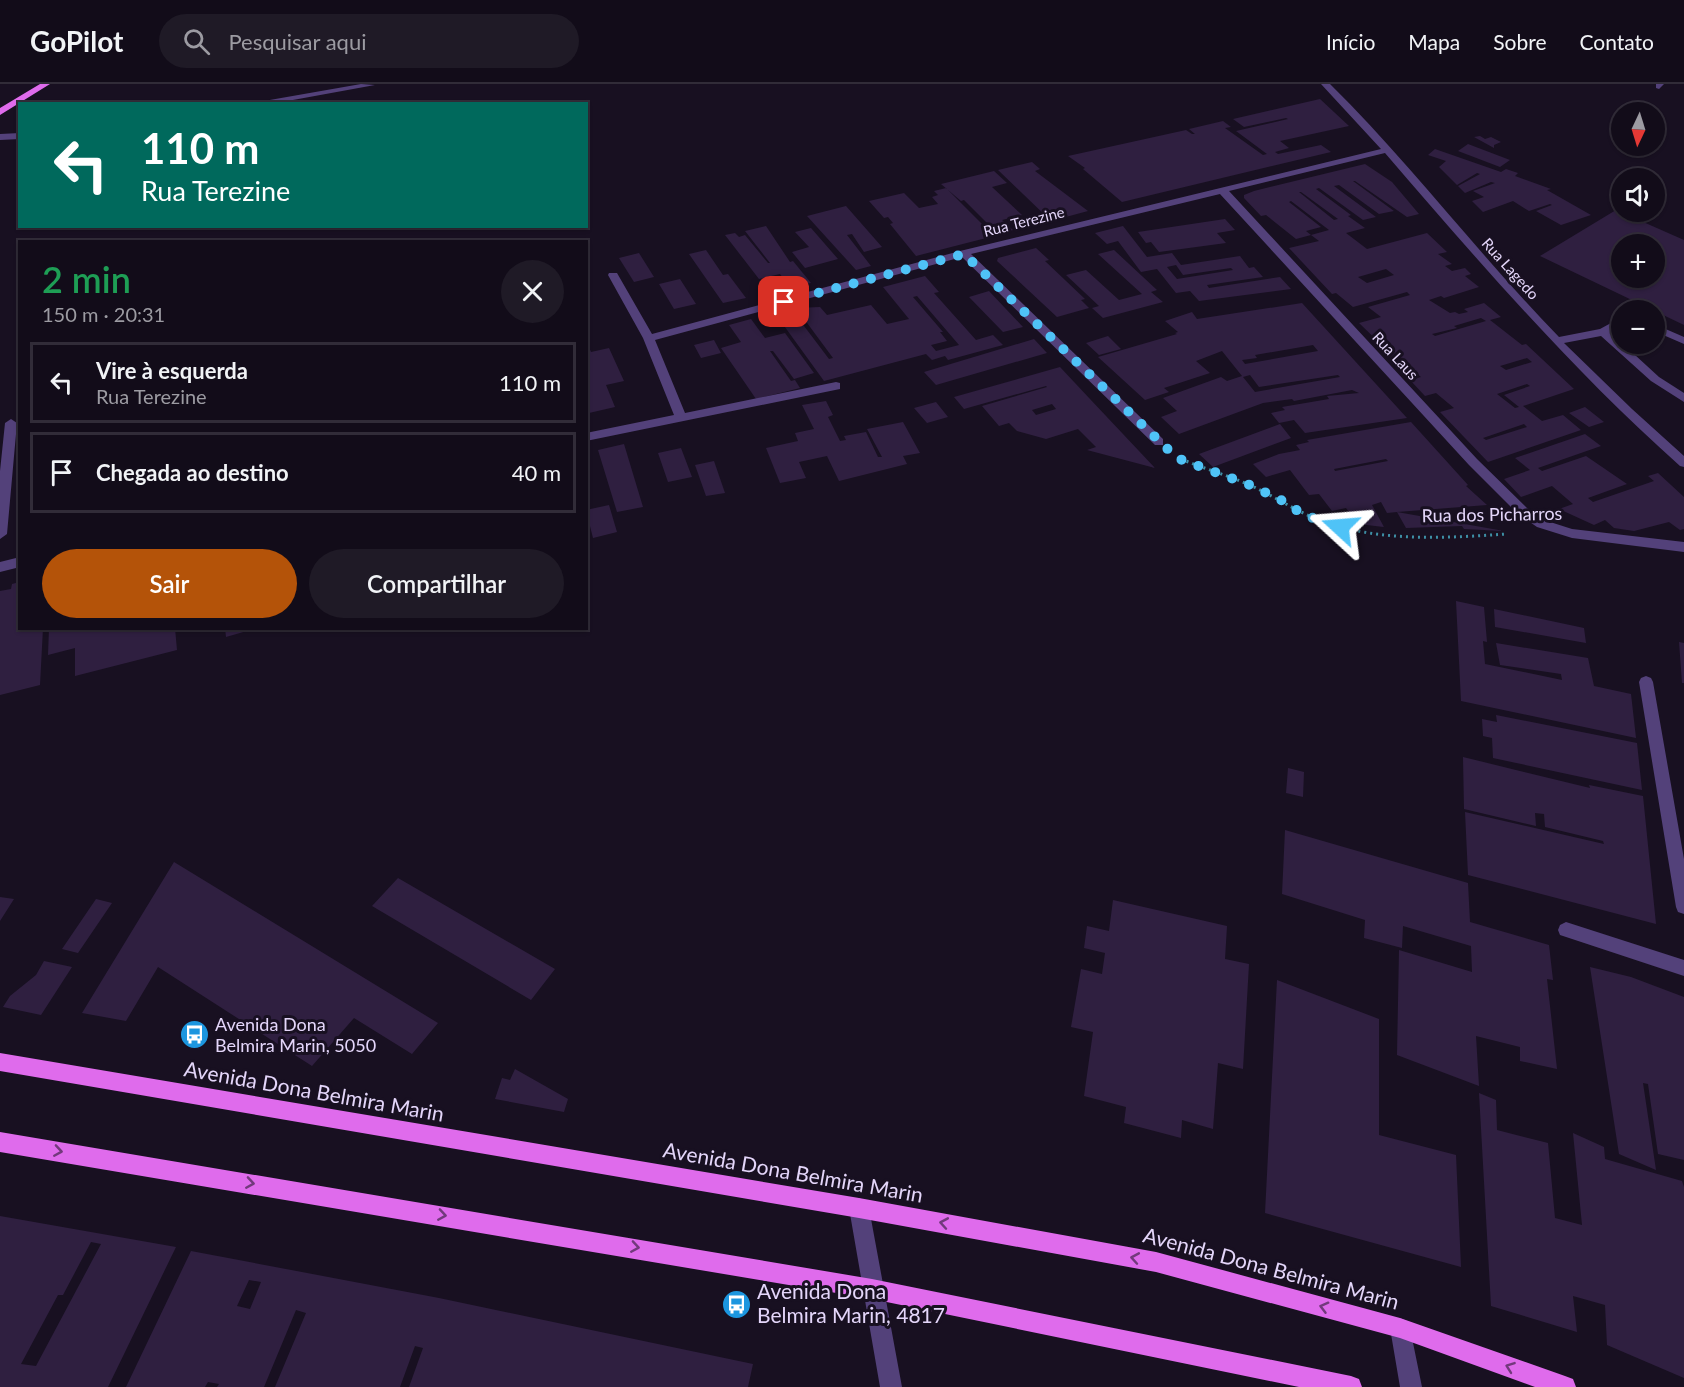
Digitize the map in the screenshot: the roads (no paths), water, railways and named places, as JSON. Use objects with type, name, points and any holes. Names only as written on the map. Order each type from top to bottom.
[{"type":"main road","points":[[0,112],[46,84]]},
{"type":"main road","name":"Avenida Dona Belmira Marin","points":[[0,1062],[860,1208],[1156,1262],[1400,1328],[1565,1387]]},
{"type":"main road","points":[[0,1142],[872,1289],[1351,1387]]},
{"type":"street","name":"Rua Lagedo","points":[[1325,84],[1387,150],[1470,247],[1556,341],[1637,423],[1684,464]]},
{"type":"street","points":[[264,102],[371,86]]},
{"type":"street","points":[[0,136],[18,136]]},
{"type":"street","name":"Rua Terezine","points":[[649,338],[964,254],[1387,150]]},
{"type":"street","name":"Rua Laus","points":[[1221,189],[1506,497],[1543,524],[1558,530]]},
{"type":"street","points":[[964,254],[1159,442]]},
{"type":"street","points":[[613,275],[649,338],[681,417]]},
{"type":"street","points":[[1556,341],[1603,332],[1611,327]]},
{"type":"street","points":[[1603,332],[1655,379],[1684,398]]},
{"type":"street","points":[[1665,332],[1684,341]]},
{"type":"street","points":[[588,437],[836,386]]},
{"type":"street","points":[[0,534],[11,423]]},
{"type":"street","name":"Rua dos Picharros","points":[[1558,530],[1595,537],[1684,547]]},
{"type":"street","points":[[0,567],[18,562]]},
{"type":"street","points":[[1646,682],[1684,907]]},
{"type":"street","points":[[1566,930],[1684,968]]},
{"type":"street","points":[[860,1208],[872,1289],[891,1387]]},
{"type":"street","points":[[1400,1328],[1411,1387]]},
{"type":"place","name":"Avenida Dona Belmira Marin, 5050","points":[[194,1035]]},
{"type":"place","name":"Avenida Dona Belmira Marin, 4817","points":[[736,1304]]}]
